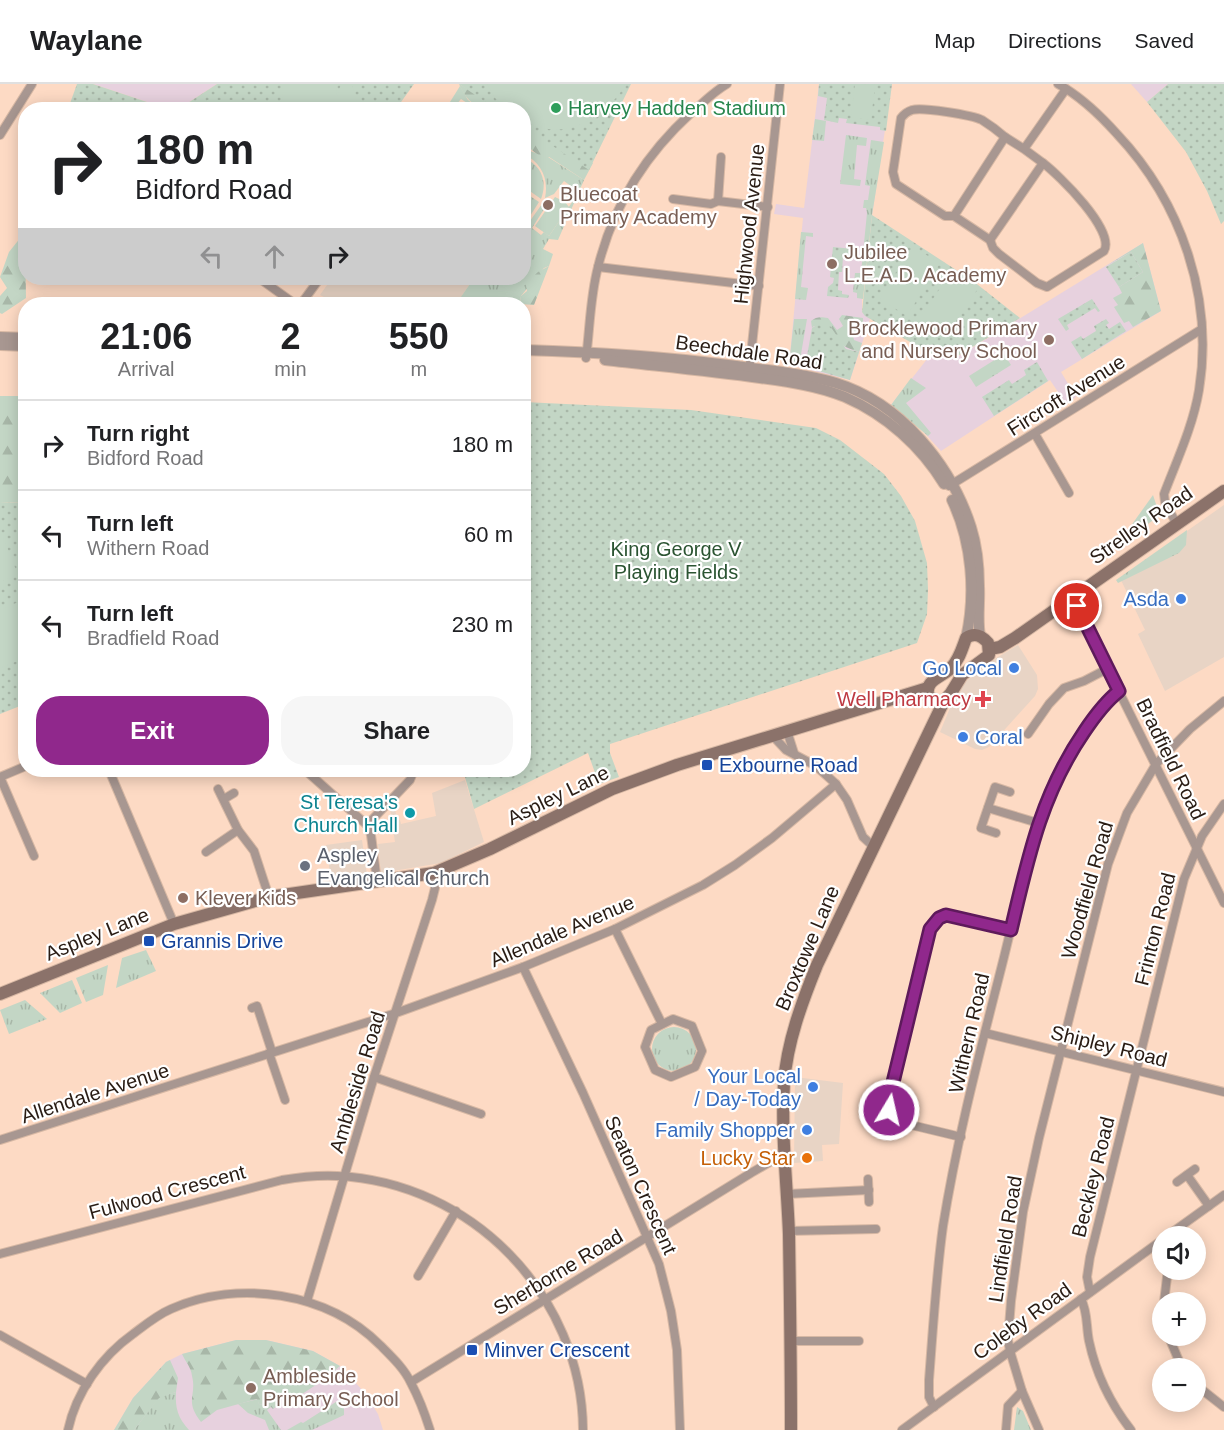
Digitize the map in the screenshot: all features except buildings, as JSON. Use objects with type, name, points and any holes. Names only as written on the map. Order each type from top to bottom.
[{"type":"main road","name":"Strelley Road","points":[[944,701],[962,675],[986,658],[990,649],[1000,647],[1224,491]]},
{"type":"main road","points":[[944,701],[938,702],[930,698],[928,688],[930,683],[951,668],[958,659],[966,638],[972,635],[980,636],[988,643],[990,649]]},
{"type":"main road","name":"Aspley Lane","points":[[0,994],[174,924],[269,897],[434,873],[490,849],[612,789],[718,751],[928,688]]},
{"type":"main road","name":"Broxtowe Lane","points":[[791,1430],[789,1230],[784,1083],[790,1045],[817,965],[944,701]]},
{"type":"street","points":[[21,102],[32,84]]},
{"type":"street","points":[[587,355],[591,306],[598,267],[620,204],[658,145],[717,90],[727,84]]},
{"type":"street","name":"Highwood Avenue","points":[[749,372],[780,84]]},
{"type":"street","points":[[1058,84],[1108,124],[1140,161],[1160,189],[1185,243],[1194,271],[1202,329],[1199,391],[1191,423],[1164,494],[1165,502],[1176,524]]},
{"type":"street","points":[[1024,149],[1066,89]]},
{"type":"street","points":[[0,135],[18,106]]},
{"type":"street","points":[[915,109],[982,120],[1005,137],[1043,163],[1076,194],[1107,241],[1104,251],[1047,287],[1037,283],[999,254],[993,248],[990,240],[954,216],[945,216],[896,184],[893,172],[901,118],[915,109]]},
{"type":"street","points":[[954,216],[1005,137]]},
{"type":"street","points":[[718,201],[722,157]]},
{"type":"street","points":[[990,240],[1043,163]]},
{"type":"street","points":[[673,199],[768,207]]},
{"type":"street","points":[[598,267],[759,286]]},
{"type":"street","points":[[269,285],[286,297]]},
{"type":"street","name":"Fircroft Avenue","points":[[949,486],[1202,329]]},
{"type":"street","points":[[0,337],[18,338]]},
{"type":"street","points":[[0,345],[18,346]]},
{"type":"street","name":"Beechdale Road","points":[[531,351],[673,358],[749,372],[813,377],[838,384],[866,397],[903,422],[918,436],[940,464],[956,508],[969,561],[969,621],[966,638]]},
{"type":"street","name":"Beechdale Road","points":[[531,357],[587,355]]},
{"type":"street","points":[[1035,434],[1069,493]]},
{"type":"street","name":"Beechdale Road","points":[[949,486],[962,505],[975,545],[980,584],[980,636]]},
{"type":"street","name":"Bradfield Road","points":[[1072,597],[1224,903]]},
{"type":"street","points":[[1028,734],[1049,704],[1065,688],[1109,668]]},
{"type":"street","name":"Withern Road","points":[[934,1407],[929,1397],[929,1380],[945,1218],[985,1033],[1038,824],[1046,800],[1073,747],[1100,711],[1119,691]]},
{"type":"street","name":"Woodfield Road","points":[[1062,1052],[1115,839],[1134,798],[1156,764],[1190,729],[1224,701]]},
{"type":"street","points":[[787,731],[794,753]]},
{"type":"street","points":[[772,735],[786,750],[816,766],[836,784],[847,800],[863,837],[874,847]]},
{"type":"street","points":[[18,769],[0,777],[34,856]]},
{"type":"street","points":[[112,777],[174,924]]},
{"type":"street","points":[[313,777],[367,825],[371,835],[377,881]]},
{"type":"street","points":[[367,825],[411,777]]},
{"type":"street","name":"Allendale Avenue","points":[[0,1140],[396,1013],[523,967],[615,929],[703,885],[735,865],[772,838],[836,784]]},
{"type":"street","points":[[996,833],[981,828],[995,787],[1010,792]]},
{"type":"street","points":[[218,789],[238,830],[254,851],[269,897]]},
{"type":"street","points":[[224,799],[234,793]]},
{"type":"street","name":"Frinton Road","points":[[1137,1070],[1184,879],[1202,836],[1224,804]]},
{"type":"street","points":[[988,808],[1038,824]]},
{"type":"street","points":[[206,852],[238,830]]},
{"type":"street","name":"Ambleside Road","points":[[307,1301],[374,1077],[432,900],[435,888],[434,873]]},
{"type":"street","points":[[961,1137],[896,1120],[889,1110],[888,1103],[930,929],[934,922],[946,915],[1011,930]]},
{"type":"street","points":[[615,929],[662,1024]]},
{"type":"street","name":"Seaton Crescent","points":[[523,967],[659,1264],[674,1325],[680,1389],[680,1430]]},
{"type":"street","points":[[252,1008],[257,1006],[285,1100]]},
{"type":"street","points":[[673,1019],[689,1024],[702,1048],[695,1067],[674,1077],[658,1073],[645,1050],[649,1032],[662,1024],[673,1019]]},
{"type":"street","name":"Shipley Road","points":[[985,1033],[1224,1092]]},
{"type":"street","name":"Lindfield Road","points":[[1039,1430],[1022,1391],[1010,1351],[1009,1322],[1023,1212],[1062,1052]]},
{"type":"street","name":"Beckley Road","points":[[1090,1292],[1087,1277],[1090,1257],[1137,1070]]},
{"type":"street","points":[[374,1077],[481,1114]]},
{"type":"street","name":"Sherborne Road","points":[[411,1382],[751,1173],[770,1162],[786,1158]]},
{"type":"street","points":[[1177,1182],[1195,1169]]},
{"type":"street","points":[[1187,1175],[1209,1206]]},
{"type":"street","name":"Fulwood Crescent","points":[[0,1254],[259,1185],[306,1176],[345,1176],[409,1189],[456,1211],[477,1225],[504,1248],[531,1277],[546,1299],[564,1337],[582,1407],[583,1430]]},
{"type":"street","points":[[868,1179],[869,1202]]},
{"type":"street","points":[[787,1194],[868,1190]]},
{"type":"street","name":"Coleby Road","points":[[1181,1226],[1224,1195]]},
{"type":"street","points":[[418,1276],[456,1211]]},
{"type":"street","points":[[789,1230],[876,1228]]},
{"type":"street","name":"Coleby Road","points":[[902,1430],[1152,1247]]},
{"type":"street","points":[[68,1430],[87,1384],[114,1349],[149,1321],[172,1309],[236,1293],[275,1295],[307,1301],[330,1310],[358,1326],[398,1364],[411,1382],[430,1430]]},
{"type":"street","points":[[1082,1299],[1099,1376],[1111,1401],[1131,1430]]},
{"type":"street","points":[[0,1335],[87,1384]]},
{"type":"street","points":[[791,1341],[859,1341]]},
{"type":"street","points":[[1006,1430],[1008,1407],[1022,1391]]},
{"type":"street","points":[[1206,1393],[1224,1407]]},
{"type":"shaded area","points":[[93,84],[217,84],[189,102],[147,102]]},
{"type":"shaded area","name":"Jubilee L.E.A.D. Academy","points":[[819,84],[892,84],[862,297],[862,312],[870,319],[850,380],[789,365],[803,218],[774,214],[776,204],[804,208]]},
{"type":"shaded area","points":[[1131,84],[1168,84],[1147,102]]},
{"type":"shaded area","name":"Brocklewood Primary and Nursery School","points":[[1143,243],[1161,311],[1061,372],[1076,397],[1066,404],[1050,380],[941,451],[919,427],[891,405],[931,354],[942,348],[948,348],[957,357]]},
{"type":"shaded area","points":[[327,285],[469,285],[461,297],[324,297],[320,295]]},
{"type":"shaded area","points":[[1224,505],[1224,657],[1165,691],[1138,634],[1145,630],[1120,578]]},
{"type":"shaded area","points":[[1018,645],[1037,675],[1038,689],[1035,696],[989,747],[982,750],[975,749],[940,732],[955,696],[965,682],[993,660]]},
{"type":"shaded area","points":[[465,780],[484,842],[441,863],[381,873],[378,844],[395,842],[390,809],[394,807],[401,824],[436,816],[432,793]]},
{"type":"shaded area","points":[[362,840],[367,875],[331,880],[326,845]]},
{"type":"shaded area","points":[[795,1077],[843,1083],[839,1144],[822,1145],[823,1161],[794,1163]]},
{"type":"shaded area","name":"Ambleside Primary School","points":[[236,1340],[266,1340],[313,1351],[340,1366],[365,1393],[378,1414],[383,1430],[114,1430],[133,1398],[166,1362],[182,1354]]},
{"type":"green space","points":[[77,84],[93,84],[147,102],[71,102]]},
{"type":"green space","points":[[217,84],[414,84],[401,102],[189,102]]},
{"type":"green space","points":[[282,84],[336,84],[337,96],[341,84],[352,84],[357,102],[283,102]]},
{"type":"green space","points":[[459,84],[490,102],[472,102]]},
{"type":"green space","points":[[459,84],[631,84],[589,170],[531,132],[531,102],[486,102]]},
{"type":"green space","name":"Harvey Hadden Stadium","points":[[487,84],[626,84],[607,108],[595,117],[567,128],[538,127],[531,124],[531,102],[500,102]]},
{"type":"green space","points":[[819,84],[892,84],[886,131],[880,130],[880,127],[846,123],[847,119],[839,118],[838,123],[824,120],[827,98],[818,96]]},
{"type":"green space","points":[[855,84],[875,85],[871,120],[851,117]]},
{"type":"green space","points":[[1168,84],[1224,84],[1224,221],[1221,224],[1207,191],[1186,152],[1147,102]]},
{"type":"green space","points":[[460,86],[471,102],[461,99],[459,102],[450,102]]},
{"type":"green space","points":[[207,100],[266,100],[266,102],[207,102]]},
{"type":"green space","points":[[815,119],[826,121],[824,141],[812,140]]},
{"type":"green space","points":[[531,124],[593,163],[584,180],[549,157],[546,159],[531,149]]},
{"type":"green space","points":[[846,135],[867,138],[866,146],[857,145],[854,179],[861,180],[860,186],[840,184]]},
{"type":"green space","points":[[871,140],[884,142],[872,215],[863,299],[857,298],[857,293],[853,292],[855,273],[861,273],[867,213],[866,208],[863,208],[864,200],[868,200],[870,186],[865,185]]},
{"type":"green space","points":[[531,151],[548,157],[584,180],[579,192],[564,181],[554,194],[545,198],[545,178],[531,159]]},
{"type":"green space","points":[[531,162],[539,169],[543,180],[541,199],[531,192]]},
{"type":"green space","points":[[578,193],[558,240],[549,239],[543,249],[553,254],[549,266],[544,268],[531,284],[531,219],[542,204],[546,206],[532,228],[541,235],[544,232],[549,236]]},
{"type":"green space","points":[[531,197],[539,202],[531,215]]},
{"type":"green space","points":[[555,197],[569,207],[549,236],[535,226]]},
{"type":"green space","points":[[872,215],[973,281],[1020,318],[956,357],[948,348],[942,348],[931,354],[865,316],[862,312]]},
{"type":"green space","points":[[801,232],[813,233],[813,237],[806,236],[801,287],[808,288],[806,300],[795,299]]},
{"type":"green space","points":[[18,241],[18,285],[26,285],[26,297],[18,297],[18,303],[2,314],[0,313],[0,296],[7,288],[0,277],[9,252]]},
{"type":"green space","points":[[1143,243],[1161,311],[1133,327],[1129,321],[1124,323],[1114,307],[1118,305],[1113,298],[1122,293],[1119,287],[1143,272],[1131,252],[1106,266]]},
{"type":"green space","points":[[833,247],[854,249],[853,257],[843,257],[842,272],[839,272],[838,290],[842,291],[842,294],[849,295],[848,298],[827,296],[828,287],[833,283],[834,278],[830,277]]},
{"type":"green space","points":[[913,247],[940,263],[907,316],[880,299]]},
{"type":"green space","points":[[1131,252],[1143,272],[1119,287],[1106,267]]},
{"type":"green space","points":[[549,266],[534,305],[531,305],[531,297],[521,296],[527,291],[526,285],[531,285],[531,278]]},
{"type":"green space","points":[[953,269],[979,287],[944,339],[918,321]]},
{"type":"green space","points":[[469,285],[530,285],[521,297],[461,297]]},
{"type":"green space","points":[[1092,299],[1100,311],[1098,312],[1095,308],[1067,325],[1069,329],[1066,331],[1058,319]]},
{"type":"green space","points":[[842,315],[863,318],[863,322],[853,336],[854,340],[862,343],[859,352],[841,344],[814,326],[812,328],[811,321],[823,317],[828,318],[837,330],[843,326],[839,319]]},
{"type":"green space","points":[[794,319],[807,319],[799,366],[789,365]]},
{"type":"green space","points":[[1106,319],[1109,329],[1120,322],[1126,331],[1082,359],[1071,342],[1081,336],[1083,339],[1096,331],[1094,326]]},
{"type":"green space","points":[[820,323],[828,323],[846,349],[859,352],[850,380],[805,367],[812,328]]},
{"type":"green space","points":[[1004,354],[1011,365],[976,387],[969,376]]},
{"type":"green space","points":[[1037,362],[1048,381],[994,416],[982,397],[1009,380],[1012,384],[1026,375],[1024,370]]},
{"type":"green space","points":[[911,378],[926,388],[906,403],[931,433],[928,436],[891,405]]},
{"type":"green space","points":[[0,396],[18,396],[18,503],[0,502]]},
{"type":"green space","name":"King George V Playing Fields","points":[[531,402],[691,410],[816,428],[840,440],[884,474],[901,496],[915,521],[927,563],[927,614],[917,643],[610,744],[610,753],[619,777],[599,784],[588,753],[474,809],[465,777],[531,777]]},
{"type":"green space","points":[[1153,495],[1157,507],[1156,518],[1122,543],[1120,541]]},
{"type":"green space","points":[[0,502],[18,503],[18,707],[0,714]]},
{"type":"green space","points":[[0,529],[18,575],[0,582]]},
{"type":"green space","points":[[1187,530],[1186,545],[1179,553],[1118,583],[1116,580]]},
{"type":"green space","points":[[18,602],[18,661],[0,668],[0,610]]},
{"type":"green space","points":[[146,950],[156,971],[116,988],[122,958]]},
{"type":"green space","points":[[108,965],[103,995],[86,1002],[76,978]]},
{"type":"green space","points":[[72,980],[82,1003],[60,1013],[40,993]]},
{"type":"green space","points":[[25,1000],[47,1019],[9,1034],[0,1010]]},
{"type":"green space","points":[[674,1027],[683,1028],[690,1033],[695,1040],[695,1058],[690,1065],[683,1070],[674,1071],[665,1070],[658,1065],[653,1058],[652,1049],[653,1040],[658,1033],[665,1028]]},
{"type":"green space","points":[[236,1340],[266,1340],[313,1351],[340,1366],[293,1400],[287,1392],[277,1399],[280,1404],[273,1409],[259,1404],[257,1399],[217,1410],[201,1422],[193,1408],[191,1373],[182,1354]]},
{"type":"green space","points":[[170,1360],[178,1378],[176,1392],[159,1398],[134,1430],[114,1430],[133,1398]]},
{"type":"green space","points":[[176,1392],[178,1412],[189,1430],[134,1430],[159,1397]]},
{"type":"green space","points":[[258,1399],[259,1404],[271,1407],[267,1410],[281,1430],[269,1430],[265,1420],[248,1413],[238,1404]]},
{"type":"green space","points":[[339,1400],[344,1408],[344,1415],[312,1430],[287,1430],[303,1423]]},
{"type":"green space","points":[[1017,1407],[1023,1411],[1031,1430],[1014,1430]]},
{"type":"place","name":"Harvey Hadden Stadium","points":[[556,108]]},
{"type":"place","name":"Bluecoat Primary Academy","points":[[548,205]]},
{"type":"place","name":"Jubilee L.E.A.D. Academy","points":[[832,264]]},
{"type":"place","name":"Brocklewood Primary and Nursery School","points":[[1049,340]]},
{"type":"place","name":"Asda","points":[[1181,599]]},
{"type":"place","name":"Go Local","points":[[1014,668]]},
{"type":"place","name":"Well Pharmacy","points":[[983,699]]},
{"type":"place","name":"Coral","points":[[963,737]]},
{"type":"place","name":"Exbourne Road","points":[[707,765]]},
{"type":"place","name":"St Teresa's Church Hall","points":[[410,813]]},
{"type":"place","name":"Aspley Evangelical Church","points":[[305,866]]},
{"type":"place","name":"Klever Kids","points":[[183,898]]},
{"type":"place","name":"Grannis Drive","points":[[149,941]]},
{"type":"place","name":"Your Local / Day-Today","points":[[813,1087]]},
{"type":"place","name":"Family Shopper","points":[[807,1130]]},
{"type":"place","name":"Lucky Star","points":[[807,1158]]},
{"type":"place","name":"Minver Crescent","points":[[472,1350]]},
{"type":"place","name":"Ambleside Primary School","points":[[251,1388]]},
{"type":"route","points":[[889,1110],[888,1103],[930,929],[934,922],[946,915],[1011,930],[1046,800],[1073,747],[1108,700],[1119,691],[1077,606]]}]
